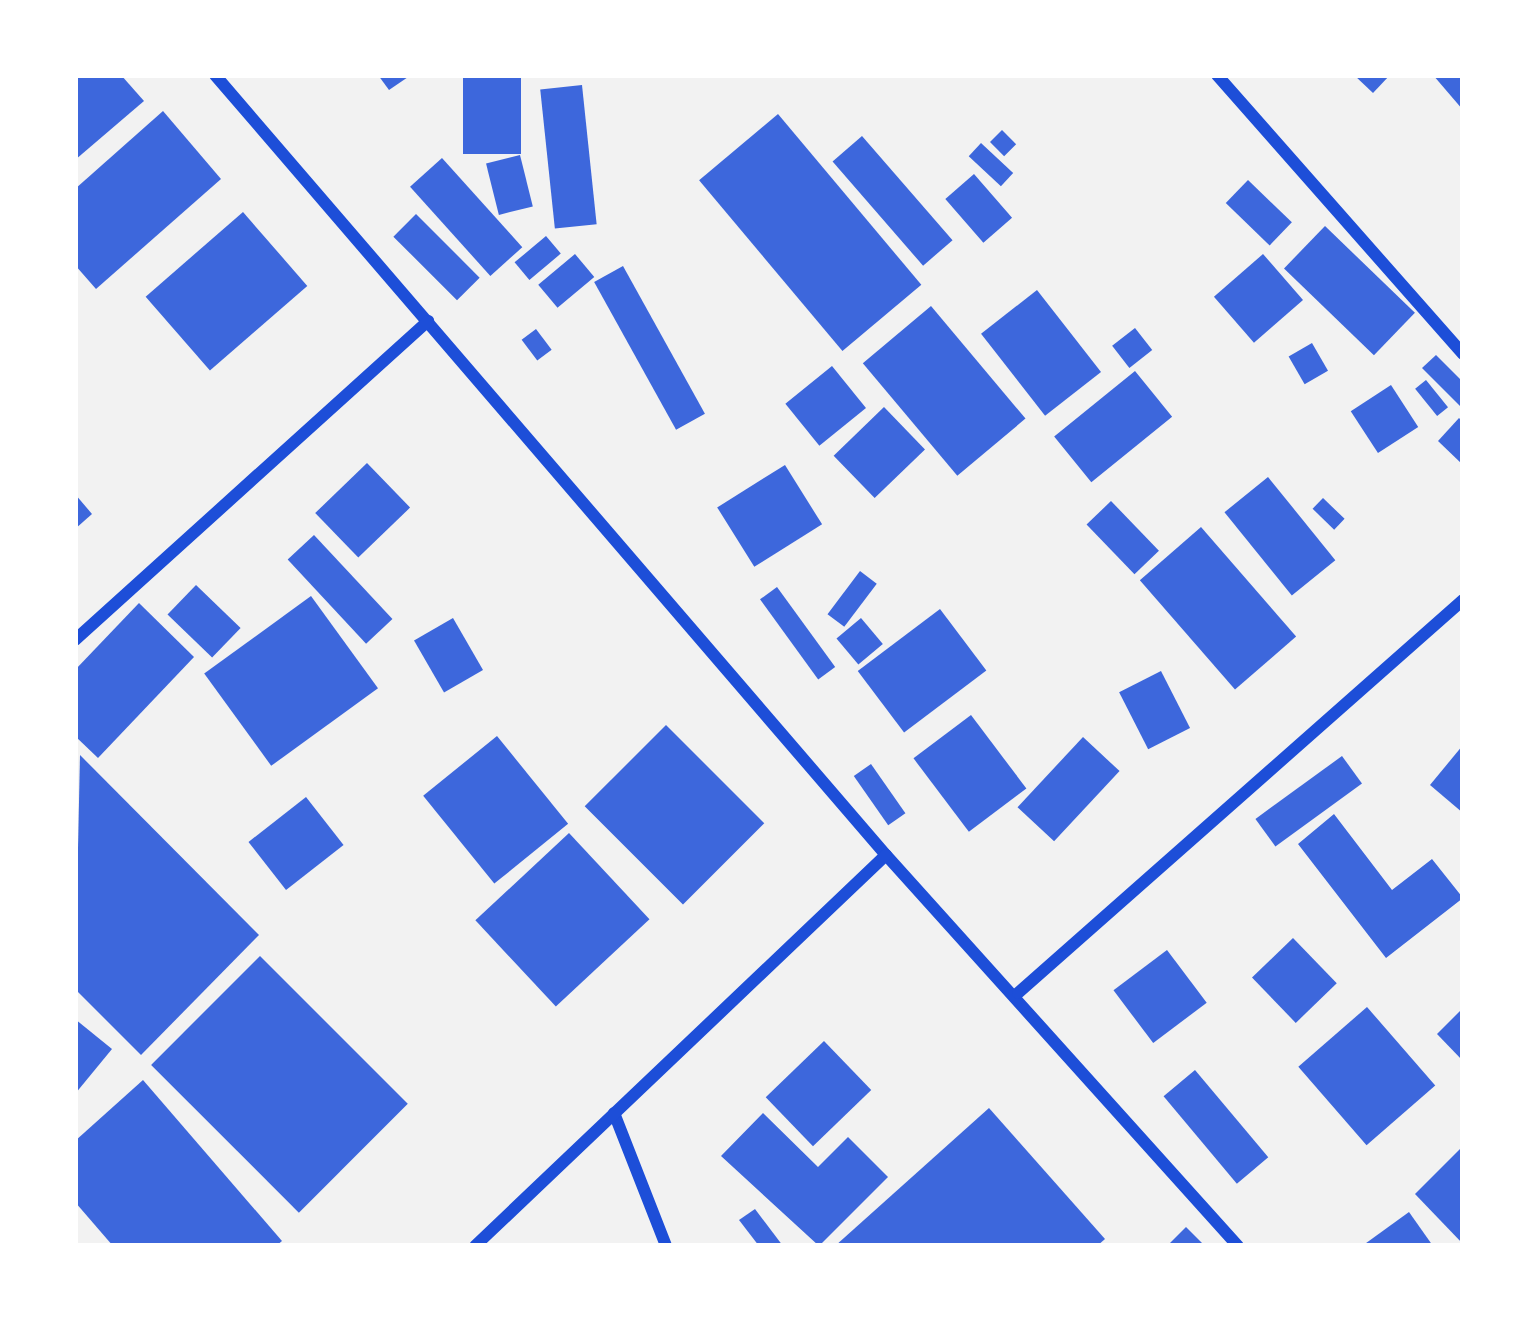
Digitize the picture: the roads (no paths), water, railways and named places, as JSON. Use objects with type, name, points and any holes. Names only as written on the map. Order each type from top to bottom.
[{"type":"street","points":[[215,75],[886,855],[1018,993],[1238,1246]]},
{"type":"street","points":[[1217,75],[1463,354]]},
{"type":"street","points":[[75,640],[428,321]]},
{"type":"street","points":[[1018,993],[1463,600]]},
{"type":"street","points":[[475,1246],[886,855]]},
{"type":"street","points":[[614,1114],[666,1246]]}]
